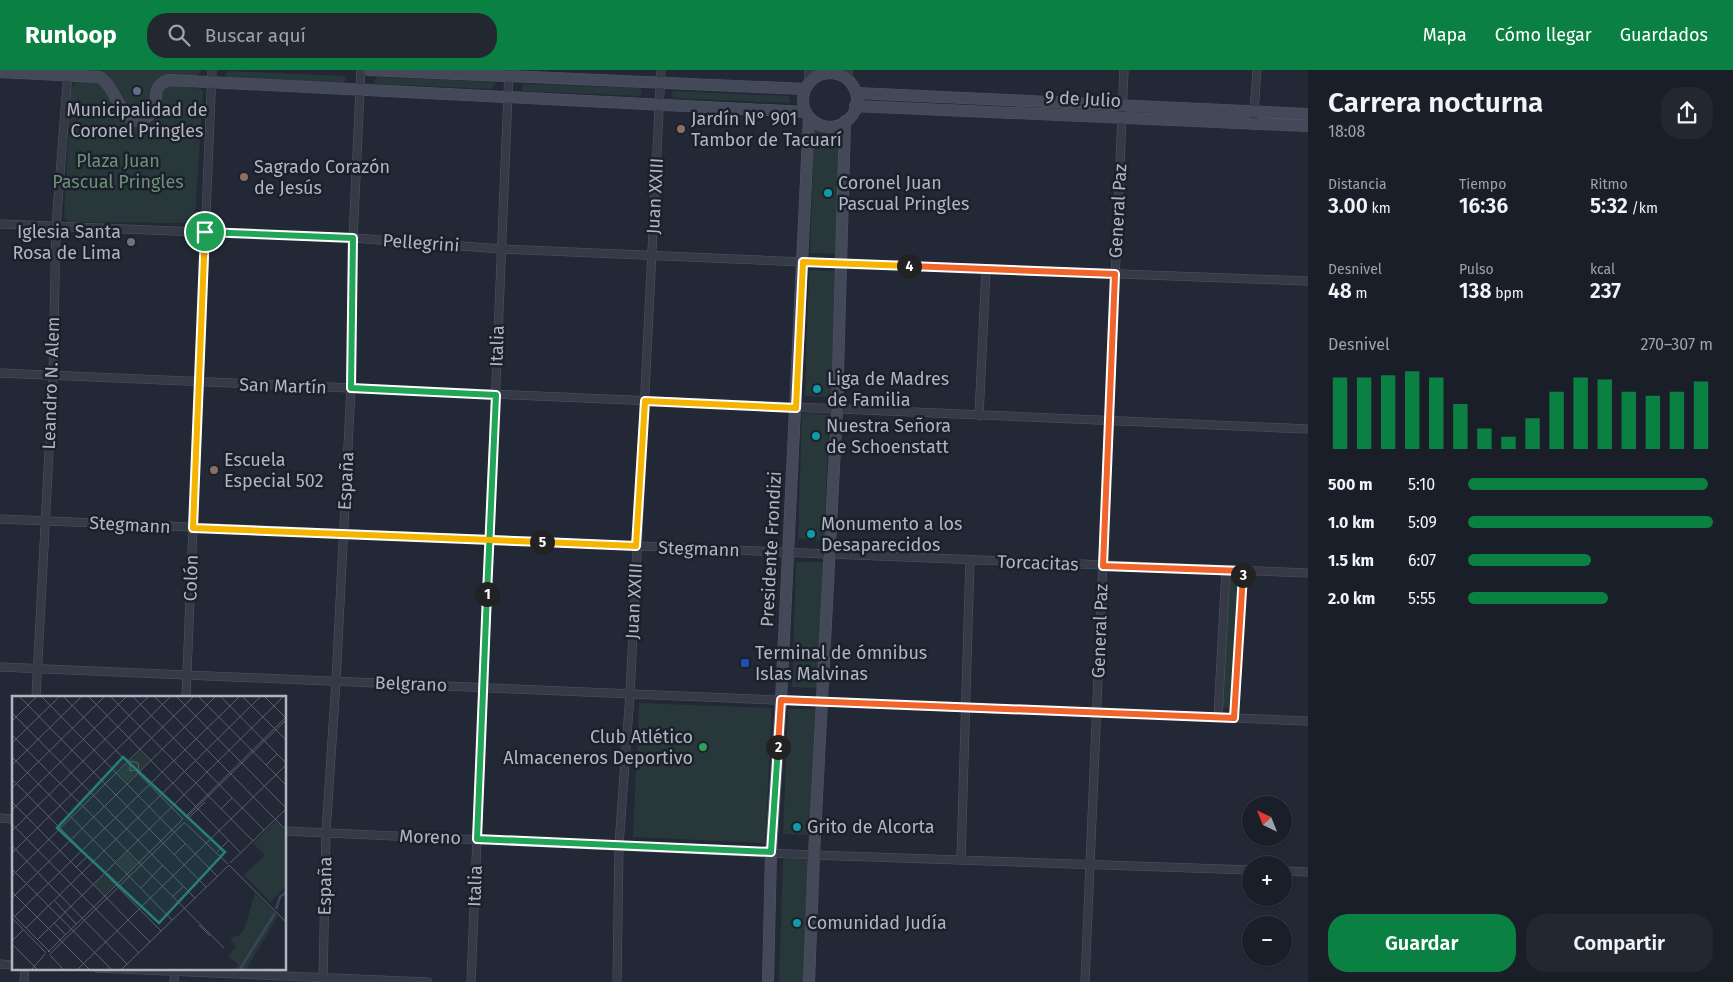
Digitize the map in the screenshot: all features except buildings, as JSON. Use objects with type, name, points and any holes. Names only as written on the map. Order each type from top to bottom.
[{"type":"main road","points":[[369,70],[509,73],[660,83],[807,86]]},
{"type":"main road","points":[[0,72],[68,72],[103,78],[114,94],[122,112],[136,120],[146,117],[153,110],[157,89],[162,82],[168,80],[659,104],[808,115],[822,125],[838,125],[850,117],[856,106],[856,93],[848,75],[842,76],[829,71],[818,76],[807,86],[803,96],[808,115]]},
{"type":"main road","name":"9 de Julio","points":[[856,93],[1308,114]]},
{"type":"main road","points":[[990,99],[990,113]]},
{"type":"main road","name":"9 de Julio","points":[[856,106],[1308,126]]},
{"type":"main road","name":"Presidente Frondizi","points":[[768,982],[771,852],[796,408],[808,115]]},
{"type":"main road","points":[[809,982],[837,409],[845,121]]},
{"type":"street","name":"Colón","points":[[186,696],[212,70]]},
{"type":"street","name":"España","points":[[323,980],[326,832],[351,388],[353,238],[361,70]]},
{"type":"street","name":"Juan XXIII","points":[[617,982],[619,845],[630,694],[661,70]]},
{"type":"street","points":[[807,86],[809,70]]},
{"type":"street","name":"General Paz","points":[[1085,982],[1124,70]]},
{"type":"street","points":[[1253,125],[1257,70]]},
{"type":"street","name":"Leandro N. Alem","points":[[36,696],[53,376],[56,226],[68,72]]},
{"type":"street","name":"Italia","points":[[471,982],[509,73]]},
{"type":"street","name":"Pellegrini","points":[[0,224],[353,238],[502,249],[803,262],[1308,280]]},
{"type":"street","points":[[979,416],[986,269]]},
{"type":"street","name":"San Martín","points":[[0,373],[1308,429]]},
{"type":"street","name":"Stegmann","points":[[0,518],[193,528],[829,554]]},
{"type":"street","name":"Torcacitas","points":[[829,554],[1308,573]]},
{"type":"street","points":[[960,860],[970,560]]},
{"type":"street","points":[[1218,717],[1226,570]]},
{"type":"street","points":[[1234,718],[1243,571]]},
{"type":"street","name":"Belgrano","points":[[0,667],[1308,721]]},
{"type":"street","name":"Moreno","points":[[286,831],[814,855],[1242,870]]},
{"type":"street","points":[[1292,871],[1308,872]]},
{"type":"street","points":[[174,982],[174,970],[323,980],[428,982]]},
{"type":"green space","name":"Plaza Juan Pascual Pringles","points":[[79,70],[201,71],[197,76],[171,75],[151,107],[141,116],[132,115],[120,97]]},
{"type":"green space","points":[[228,71],[344,76],[346,78],[344,83],[228,78],[225,76]]},
{"type":"green space","points":[[377,77],[493,82],[495,84],[492,89],[376,84],[374,82]]},
{"type":"green space","name":"Plaza Juan Pascual Pringles","points":[[98,80],[137,123],[160,90],[168,84],[201,89],[203,92],[195,217],[187,223],[69,222],[64,217],[71,88],[78,81]]},
{"type":"green space","points":[[524,84],[640,88],[642,91],[640,96],[524,91],[521,89]]},
{"type":"green space","points":[[673,91],[789,96],[791,101],[789,103],[673,98],[671,96]]},
{"type":"green space","points":[[814,127],[841,128],[837,254],[810,253]]},
{"type":"green space","points":[[809,270],[836,271],[831,397],[805,396]]},
{"type":"green space","points":[[802,413],[829,414],[824,540],[798,539]]},
{"type":"green space","points":[[796,562],[823,562],[818,688],[792,687]]},
{"type":"green space","points":[[1230,576],[1238,577],[1230,708],[1222,707]]},
{"type":"green space","name":"Club Atlético Almaceneros Deportivo","points":[[639,703],[772,708],[765,843],[633,837]]},
{"type":"green space","points":[[788,709],[815,709],[810,835],[783,834]]},
{"type":"green space","points":[[783,859],[810,860],[805,982],[779,982]]},
{"type":"place","name":"Municipalidad de Coronel Pringles","points":[[137,91]]},
{"type":"place","name":"Jardín N° 901 Tambor de Tacuarí","points":[[681,129]]},
{"type":"place","name":"Sagrado Corazón de Jesús","points":[[244,177]]},
{"type":"place","name":"Coronel Juan Pascual Pringles","points":[[828,193]]},
{"type":"place","name":"Iglesia Santa Rosa de Lima","points":[[131,242]]},
{"type":"place","name":"Liga de Madres de Familia","points":[[817,389]]},
{"type":"place","name":"Nuestra Señora de Schoenstatt","points":[[816,436]]},
{"type":"place","name":"Escuela Especial 502","points":[[214,470]]},
{"type":"place","name":"Monumento a los Desaparecidos","points":[[811,534]]},
{"type":"place","name":"Terminal de ómnibus Islas Malvinas","points":[[745,663]]},
{"type":"place","name":"Club Atlético Almaceneros Deportivo","points":[[703,747]]},
{"type":"place","name":"Grito de Alcorta","points":[[797,827]]},
{"type":"place","name":"Comunidad Judía","points":[[797,923]]},
{"type":"route","points":[[205,232],[193,528],[343,533],[490,540],[636,546],[645,401],[796,408],[803,262],[1115,274],[1103,566],[1243,571],[1234,718],[781,700],[771,852],[477,839],[484,688],[490,540],[496,395],[351,388],[353,238],[205,232]]}]
